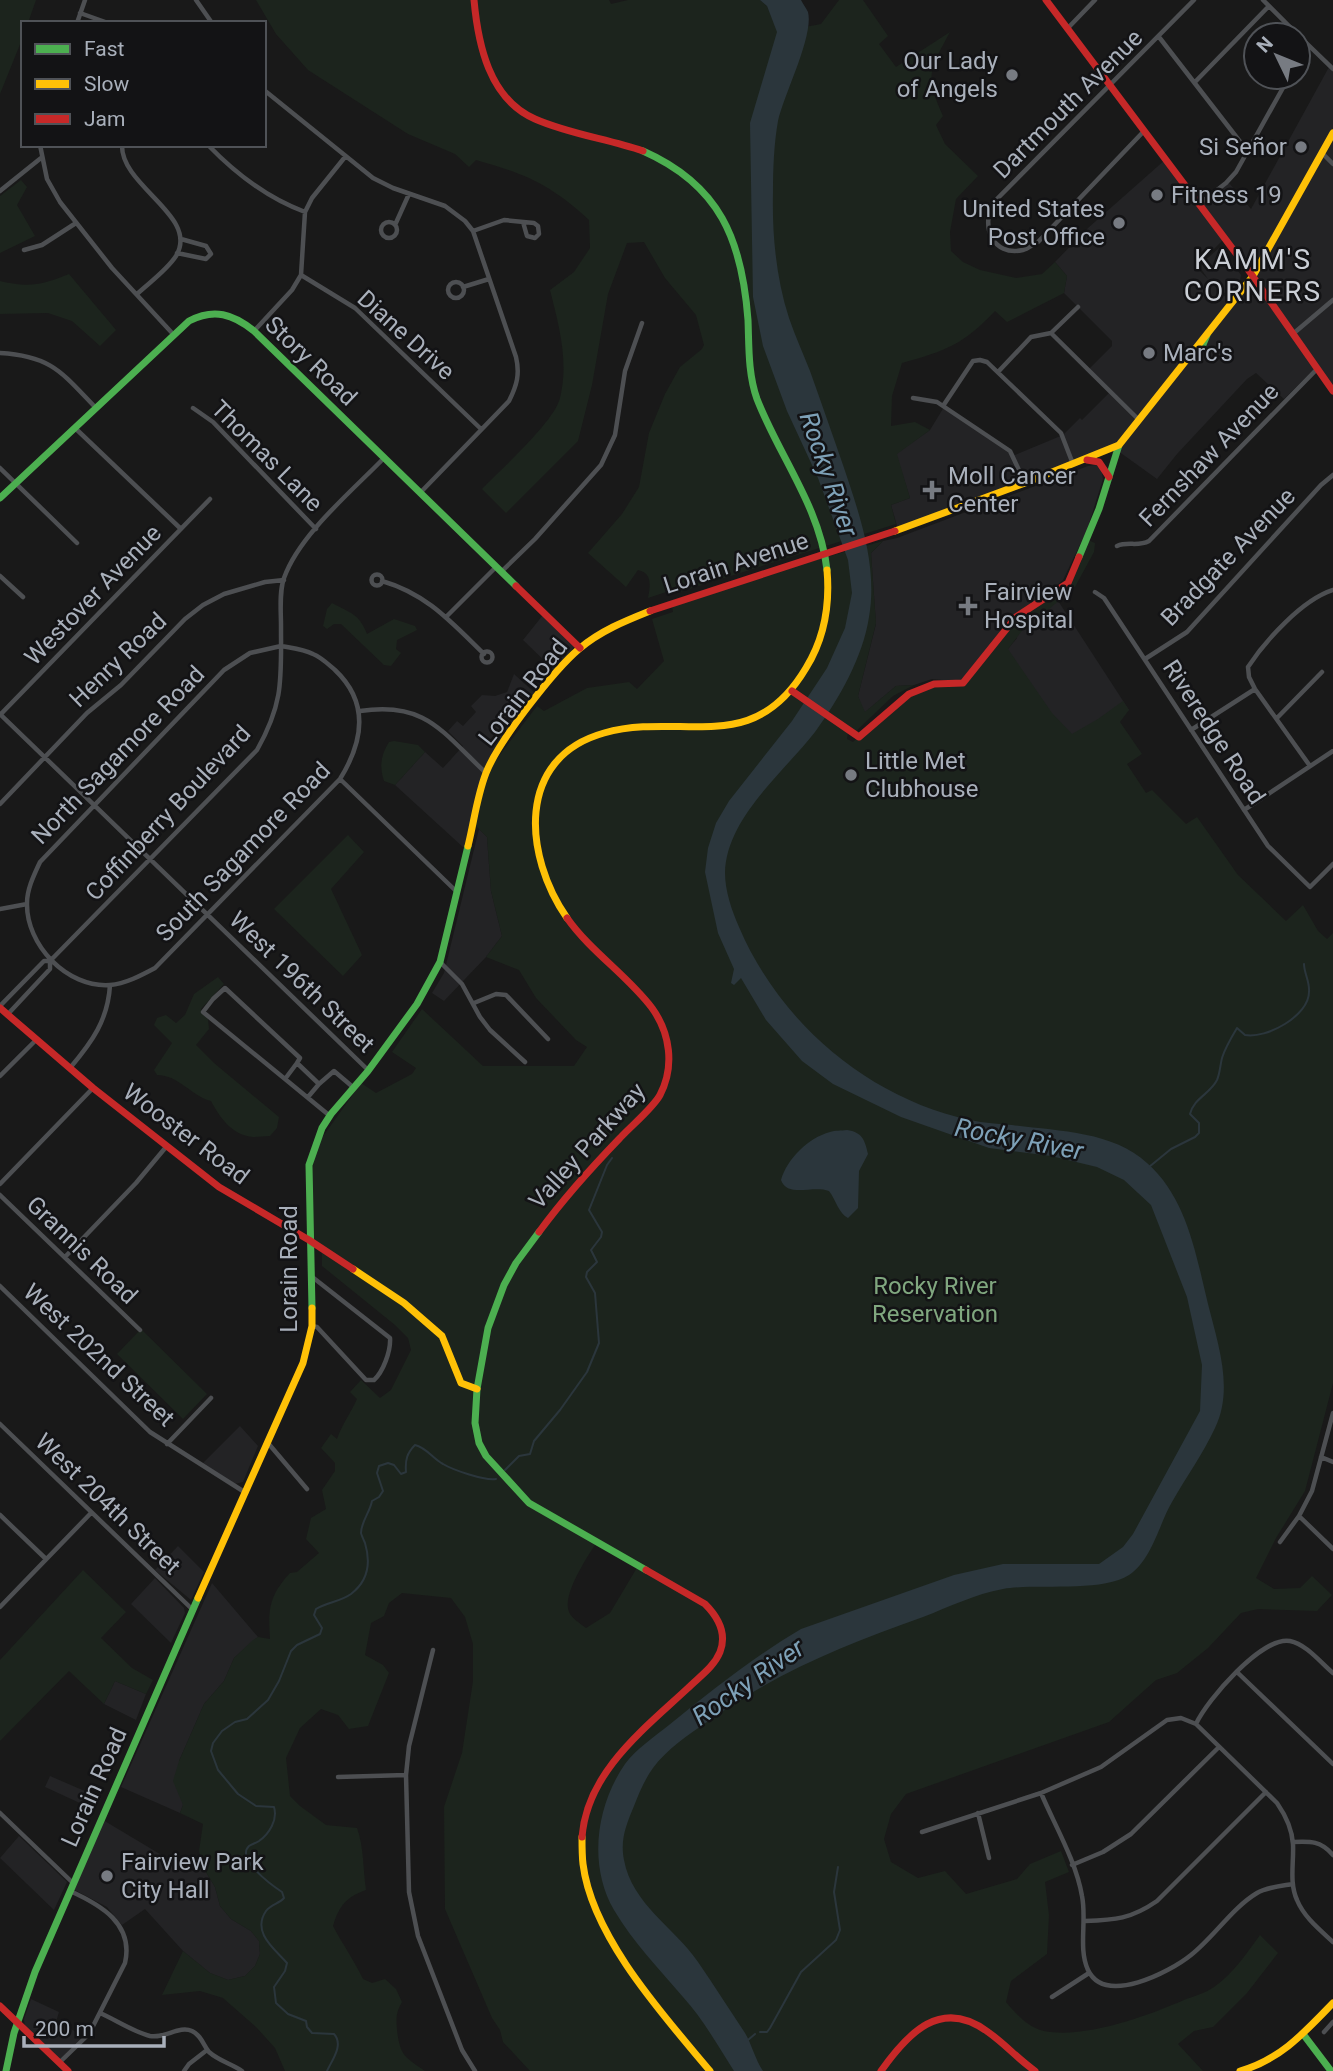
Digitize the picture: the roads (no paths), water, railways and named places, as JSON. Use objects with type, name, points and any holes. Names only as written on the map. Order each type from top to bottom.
[{"type":"street","points":[[78,21],[85,0]]},
{"type":"street","points":[[196,0],[211,21]]},
{"type":"street","name":"Valley Parkway","points":[[474,0],[476,30],[487,65],[496,82],[517,109],[551,125],[656,155],[679,168],[707,194],[731,232],[743,266],[752,385],[813,520],[826,565],[827,607],[819,638],[805,671],[792,691],[764,712],[738,723],[707,727],[618,730],[600,735],[570,750],[552,768],[542,784],[537,801],[534,832],[550,890],[584,940],[647,1001],[661,1020],[670,1051],[669,1066],[666,1083],[650,1108],[569,1190],[516,1263],[504,1285],[488,1328],[477,1388],[474,1423],[479,1443],[486,1456],[529,1503],[705,1604],[715,1614],[720,1625],[721,1647],[709,1668],[628,1745],[603,1775],[589,1805],[581,1850],[588,1888],[598,1915],[615,1945],[649,1995],[710,2071]]},
{"type":"street","points":[[1046,0],[1253,276],[1333,391]]},
{"type":"street","points":[[1067,29],[1095,0]]},
{"type":"street","name":"Dartmouth Avenue","points":[[1145,131],[1038,242],[1024,250],[1010,250],[1000,247],[992,240],[987,221],[994,202],[1194,0]]},
{"type":"street","points":[[1263,0],[1284,21]]},
{"type":"street","points":[[1195,82],[1269,6]]},
{"type":"street","points":[[80,13],[102,21]]},
{"type":"street","points":[[1158,37],[1248,152]]},
{"type":"street","points":[[1312,50],[1333,69]]},
{"type":"street","points":[[1199,204],[1236,172],[1281,91]]},
{"type":"street","points":[[266,92],[373,178],[445,206],[466,221],[473,231],[519,371],[517,386],[509,401],[420,493]]},
{"type":"street","name":"Lorain Avenue","points":[[650,611],[895,531],[1025,484],[1119,445],[1192,355],[1194,346],[1207,335],[1253,276],[1333,133]]},
{"type":"street","points":[[40,147],[41,159],[53,191],[76,223],[173,334]]},
{"type":"street","points":[[122,147],[125,163],[132,175],[173,218],[181,239],[177,253],[169,265],[137,294]]},
{"type":"street","points":[[210,147],[263,192],[305,212]]},
{"type":"street","points":[[1322,153],[1333,164]]},
{"type":"street","points":[[254,331],[292,290],[302,275],[305,212],[312,198],[345,157]]},
{"type":"street","points":[[0,191],[41,159]]},
{"type":"street","points":[[395,225],[410,194]]},
{"type":"street","points":[[473,231],[496,221],[523,222]]},
{"type":"street","points":[[24,250],[42,245],[76,223]]},
{"type":"street","points":[[177,253],[202,260],[206,260],[211,254],[206,246],[181,239]]},
{"type":"street","name":"Diane Drive","points":[[302,275],[355,308],[481,429]]},
{"type":"street","points":[[463,287],[489,279]]},
{"type":"street","points":[[1294,333],[1333,300]]},
{"type":"street","points":[[998,372],[1031,337],[1051,333],[1078,307]]},
{"type":"street","name":"Story Road","points":[[0,498],[188,320],[210,312],[222,312],[233,316],[254,331],[580,648]]},
{"type":"street","points":[[446,617],[535,539],[601,465],[615,435],[625,370],[642,323]]},
{"type":"street","points":[[1051,333],[1139,421]]},
{"type":"street","points":[[0,353],[31,356],[49,363],[96,408]]},
{"type":"street","points":[[943,406],[973,361],[987,362],[1061,433],[1073,465]]},
{"type":"street","name":"Fernshaw Avenue","points":[[1117,546],[1125,543],[1142,545],[1149,541],[1317,369]]},
{"type":"street","points":[[913,398],[926,398],[943,406],[1010,451],[1025,484]]},
{"type":"street","name":"Thomas Lane","points":[[193,408],[213,422],[316,529]]},
{"type":"street","points":[[75,428],[181,529]]},
{"type":"street","points":[[792,691],[859,737],[896,702],[913,691],[932,684],[963,683],[1016,617],[1068,583],[1099,509],[1119,445]]},
{"type":"street","name":"Coffinberry Boulevard","points":[[8,1014],[50,969],[50,961],[257,750],[278,706],[284,580],[303,543],[383,459]]},
{"type":"street","points":[[1085,459],[1099,461],[1109,477]]},
{"type":"street","points":[[0,468],[77,543]]},
{"type":"street","name":"Bradgate Avenue","points":[[1145,659],[1187,632],[1333,475]]},
{"type":"street","name":"Westover Avenue","points":[[0,715],[211,499]]},
{"type":"street","points":[[0,576],[23,597]]},
{"type":"street","name":"Henry Road","points":[[0,804],[87,713],[121,685],[185,619],[224,594],[248,586],[284,580]]},
{"type":"street","points":[[382,581],[416,594],[446,617],[484,654]]},
{"type":"street","points":[[1310,766],[1255,689],[1248,667],[1255,656],[1306,602],[1333,590]]},
{"type":"street","name":"Riveredge Road","points":[[1095,592],[1104,598],[1268,846],[1310,887],[1333,864]]},
{"type":"street","name":"Lorain Road","points":[[6,2071],[17,2022],[35,1972],[303,1363],[312,1326],[309,1165],[316,1143],[330,1116],[369,1071],[425,993],[440,962],[486,773],[501,744],[561,667],[580,648],[617,624],[650,611]]},
{"type":"street","points":[[281,646],[313,654],[327,663],[350,689],[359,711],[390,709],[416,714],[430,721],[486,773]]},
{"type":"street","name":"North Sagamore Road","points":[[50,961],[32,933],[27,904],[32,879],[40,862],[224,670],[250,653],[281,646]]},
{"type":"street","points":[[1277,718],[1322,672]]},
{"type":"street","points":[[1191,730],[1255,689]]},
{"type":"street","name":"South Sagamore Road","points":[[110,985],[138,977],[155,968],[340,779],[356,750],[359,711]]},
{"type":"street","name":"West 196th Street","points":[[0,715],[369,1071]]},
{"type":"street","points":[[1244,810],[1333,751]]},
{"type":"street","points":[[340,779],[457,892]]},
{"type":"street","points":[[0,909],[27,904]]},
{"type":"street","name":"Coffinberry Boulevard","points":[[0,1007],[44,961],[50,961]]},
{"type":"street","points":[[50,961],[74,977],[110,985],[109,1003],[102,1024],[91,1043],[70,1068]]},
{"type":"street","points":[[440,962],[462,984],[490,1030],[525,1062]]},
{"type":"street","points":[[285,1079],[300,1058],[225,988],[203,1012],[330,1116]]},
{"type":"street","points":[[474,1003],[496,994],[506,995],[548,1039]]},
{"type":"street","name":"Wooster Road","points":[[0,1007],[93,1088],[219,1187],[309,1240],[404,1303],[442,1336],[460,1383],[477,1388]]},
{"type":"street","points":[[0,1076],[37,1039]]},
{"type":"street","points":[[298,1063],[319,1084]]},
{"type":"street","points":[[307,1097],[334,1071],[354,1088]]},
{"type":"street","points":[[0,1184],[93,1088]]},
{"type":"street","points":[[65,1257],[136,1183],[166,1147]]},
{"type":"street","name":"Grannis Road","points":[[0,1195],[140,1330]]},
{"type":"street","points":[[310,1276],[390,1338],[391,1346],[378,1376],[373,1380],[366,1380],[317,1327],[312,1326]]},
{"type":"street","name":"West 202nd Street","points":[[0,1286],[150,1432],[246,1493]]},
{"type":"street","points":[[167,1444],[211,1398]]},
{"type":"street","points":[[1280,1542],[1299,1516],[1312,1491],[1333,1413]]},
{"type":"street","name":"West 204th Street","points":[[0,1424],[193,1610]]},
{"type":"street","points":[[268,1443],[307,1489]]},
{"type":"street","points":[[1321,1457],[1333,1462]]},
{"type":"street","points":[[0,1607],[91,1513]]},
{"type":"street","points":[[0,1515],[46,1559]]},
{"type":"street","points":[[1299,1516],[1333,1549]]},
{"type":"street","points":[[1196,1724],[1203,1710],[1238,1673],[1262,1649],[1277,1642],[1291,1641],[1305,1648],[1333,1673]]},
{"type":"street","points":[[433,1650],[409,1746],[406,1775],[409,1892],[418,1936],[462,2050],[475,2071]]},
{"type":"street","points":[[1238,1673],[1333,1764]]},
{"type":"street","points":[[922,1832],[1041,1793],[1101,1767],[1167,1720],[1181,1718],[1196,1724],[1278,1803],[1287,1819],[1293,1842],[1293,1884],[1296,1898],[1303,1911],[1333,1942]]},
{"type":"street","points":[[1072,1866],[1104,1852],[1131,1834],[1219,1747]]},
{"type":"street","points":[[338,1777],[406,1775]]},
{"type":"street","points":[[1085,1921],[1119,1920],[1136,1914],[1157,1901],[1266,1792]]},
{"type":"street","points":[[1041,1793],[1083,1897],[1084,1960],[1089,1973],[1098,1982],[1119,1987],[1160,1973],[1189,1957],[1256,1893],[1293,1884]]},
{"type":"street","points":[[0,1813],[74,1883]]},
{"type":"street","points":[[978,1813],[989,1858]]},
{"type":"street","points":[[1293,1842],[1317,1841],[1333,1855]]},
{"type":"street","points":[[59,2063],[89,2034],[125,1963],[126,1942],[116,1920],[94,1902],[70,1891]]},
{"type":"street","points":[[1052,1997],[1089,1973]]},
{"type":"street","points":[[1240,2071],[1271,2060],[1303,2034],[1333,2003]]},
{"type":"street","points":[[0,2006],[68,2071]]},
{"type":"street","points":[[100,2013],[150,2036],[166,2036],[183,2029],[191,2031],[200,2036],[207,2050],[222,2062],[242,2071]]},
{"type":"street","points":[[881,2071],[911,2032],[928,2022],[951,2018],[968,2021],[982,2028],[1035,2071]]},
{"type":"street","points":[[1324,2032],[1333,2022]]},
{"type":"street","points":[[1303,2034],[1331,2071]]},
{"type":"street","points":[[184,2071],[207,2050]]},
{"type":"water","name":"Rocky River","points":[[760,0],[801,0],[808,12],[807,35],[778,121],[774,165],[774,240],[789,318],[861,520],[869,559],[871,598],[866,632],[856,662],[833,706],[815,732],[759,797],[735,833],[725,873],[731,908],[757,962],[778,995],[803,1024],[863,1075],[932,1109],[975,1121],[1065,1131],[1101,1138],[1133,1152],[1147,1163],[1172,1193],[1188,1228],[1216,1335],[1224,1382],[1221,1413],[1215,1428],[1172,1502],[1144,1560],[1129,1575],[1117,1581],[1086,1586],[1017,1587],[993,1591],[865,1638],[758,1689],[678,1743],[653,1768],[626,1826],[623,1846],[628,1876],[645,1902],[698,1962],[745,2033],[763,2071],[734,2071],[697,2014],[629,1933],[606,1893],[598,1855],[599,1836],[607,1798],[625,1764],[634,1753],[717,1687],[801,1629],[954,1575],[1003,1564],[1099,1564],[1123,1547],[1133,1534],[1200,1411],[1202,1365],[1187,1297],[1151,1205],[1124,1180],[1097,1167],[1051,1156],[989,1148],[901,1117],[833,1084],[802,1061],[766,1020],[741,978],[734,985],[731,983],[734,969],[718,933],[705,872],[708,848],[716,823],[729,801],[792,721],[827,668],[845,628],[852,593],[848,560],[818,478],[787,411],[763,346],[753,297],[750,123],[777,32],[767,6]]},
{"type":"water","points":[[847,1130],[862,1138],[868,1154],[859,1171],[858,1208],[848,1218],[829,1191],[795,1190],[784,1185],[781,1180],[788,1164],[806,1144],[830,1132]]},
{"type":"waterway","points":[[1149,1167],[1171,1149],[1199,1133],[1199,1123],[1190,1114],[1195,1104],[1217,1080],[1223,1054],[1237,1028],[1245,1035],[1264,1033],[1285,1024],[1302,1009],[1309,992],[1304,964]]},
{"type":"waterway","points":[[505,1470],[519,1456],[530,1454],[534,1441],[587,1372],[599,1343],[595,1293],[586,1277],[587,1272],[597,1262],[591,1250],[602,1232],[589,1210],[612,1158]]},
{"type":"waterway","points":[[327,2071],[337,2048],[337,2038],[334,2034],[312,2033],[306,2021],[288,2014],[276,2003],[274,1987],[287,1963],[272,1947],[261,1927],[266,1911],[284,1898],[282,1892],[251,1865],[246,1851],[269,1831],[274,1822],[274,1807],[256,1806],[238,1794],[218,1770],[211,1751],[213,1743],[222,1731],[235,1722],[247,1719],[268,1700],[291,1651],[297,1645],[320,1634],[322,1628],[314,1615],[316,1609],[347,1597],[361,1583],[367,1571],[368,1558],[361,1529],[372,1501],[383,1491],[377,1473],[379,1466],[388,1463],[394,1465],[401,1474],[406,1472],[407,1457],[415,1445],[454,1469],[477,1477],[496,1479]]},
{"type":"waterway","points":[[760,2032],[767,2032],[770,2028],[801,1972],[836,1940],[840,1930],[834,1892],[838,1867]]},
{"type":"waterway","points":[[748,2040],[755,2034]]},
{"type":"place","name":"Our Lady of Angels","points":[[1012,75]]},
{"type":"place","name":"Si Señor","points":[[1301,147]]},
{"type":"place","name":"Fitness 19","points":[[1157,195]]},
{"type":"place","name":"United States Post Office","points":[[1119,223]]},
{"type":"place","name":"Marc's","points":[[1149,353]]},
{"type":"place","name":"Moll Cancer Center","points":[[932,490]]},
{"type":"place","name":"Fairview Hospital","points":[[968,606]]},
{"type":"place","name":"Little Met Clubhouse","points":[[851,775]]},
{"type":"place","name":"Fairview Park City Hall","points":[[107,1876]]},
{"type":"district","name":"KAMM'S CORNERS","points":[[1253,275]]},
{"type":"park label","name":"Rocky River Reservation","points":[[935,1300]]}]
